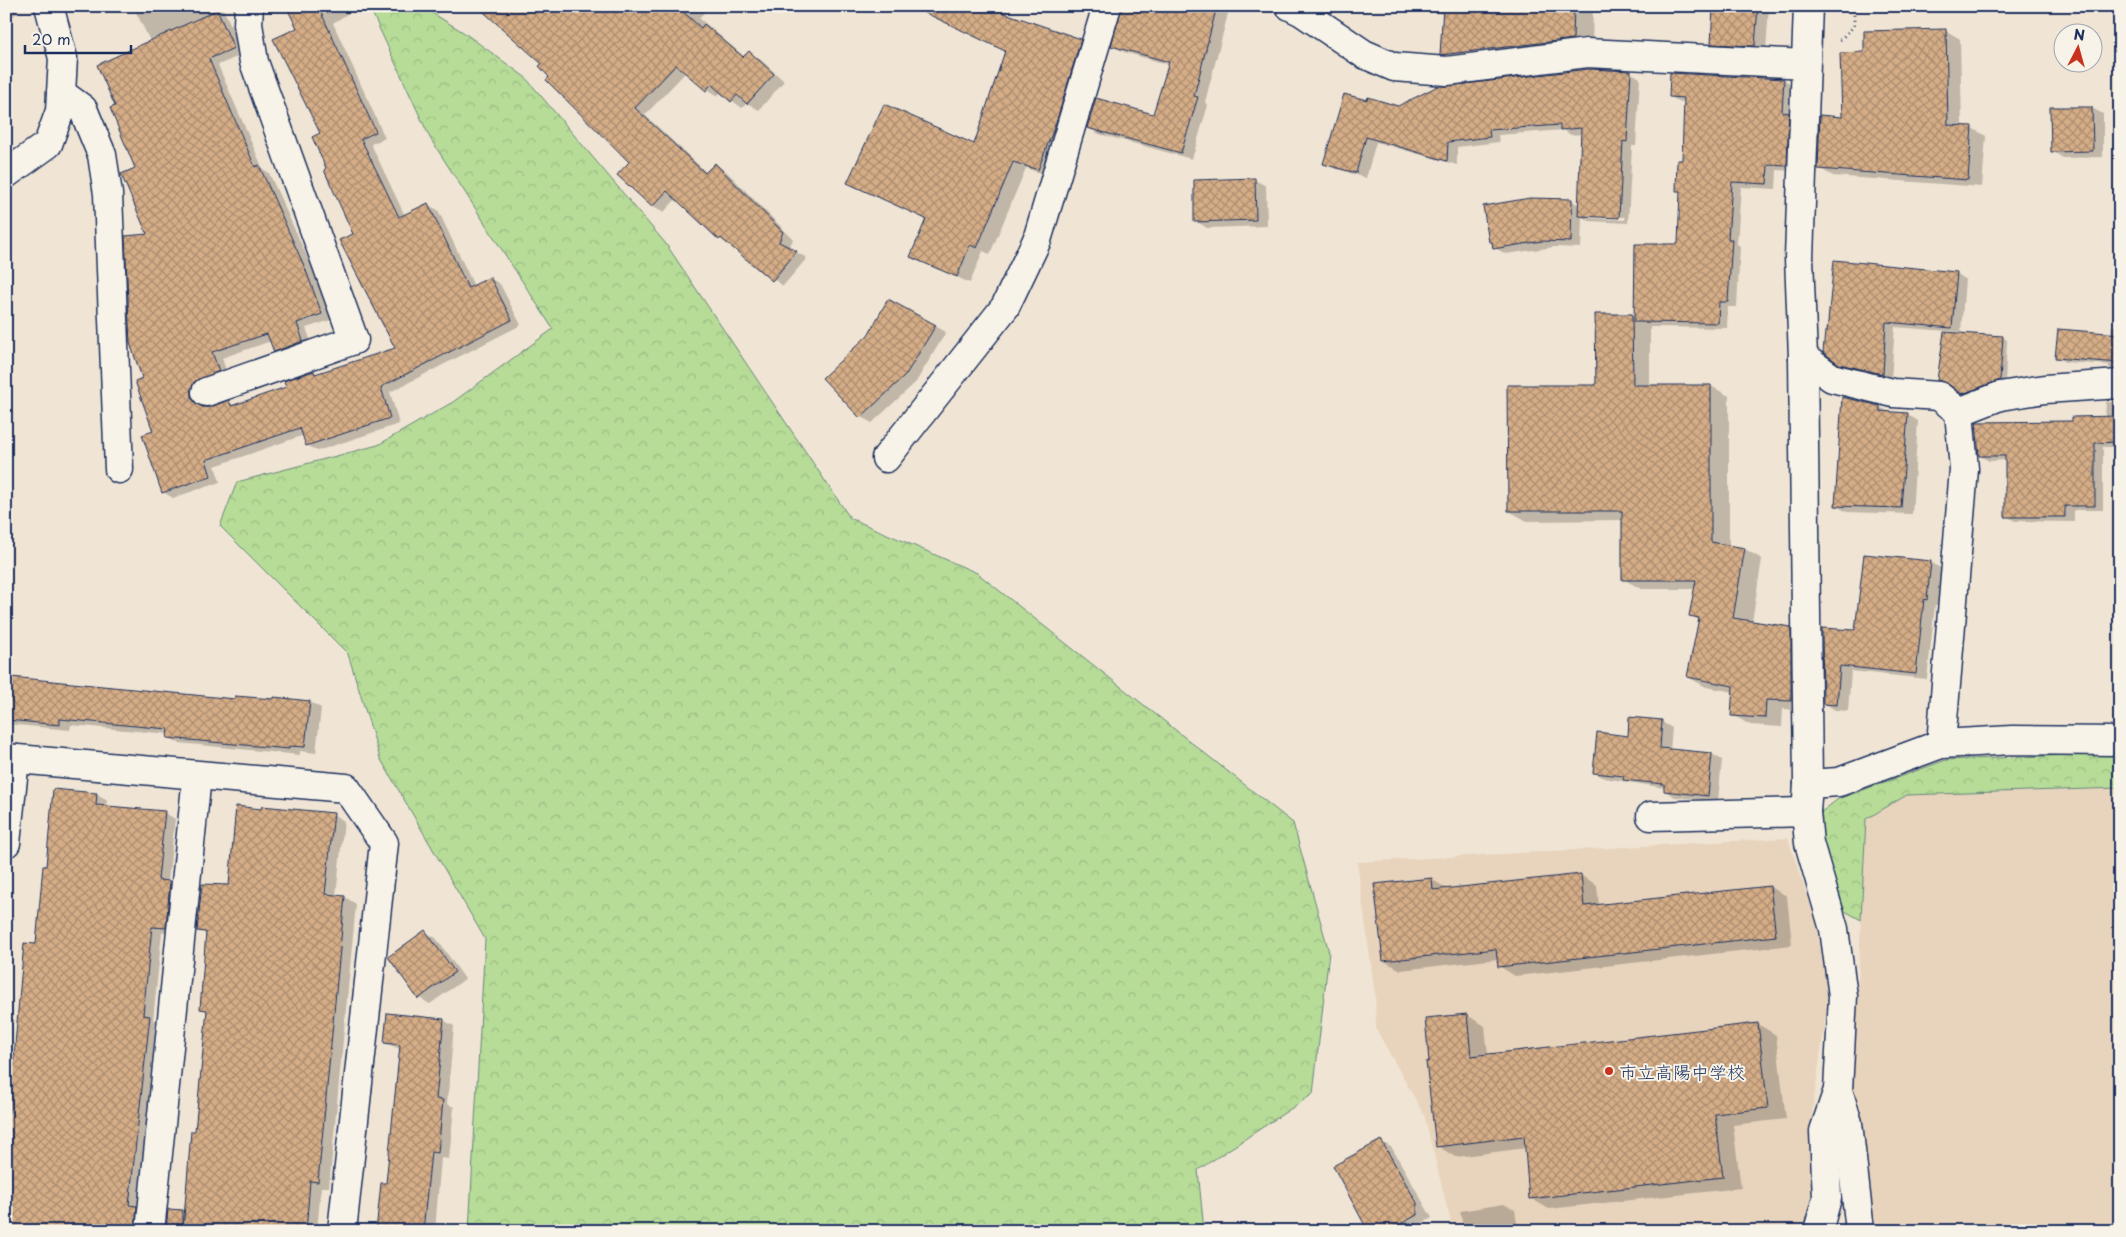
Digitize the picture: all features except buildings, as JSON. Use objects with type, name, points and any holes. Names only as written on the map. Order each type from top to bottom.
[{"type":"street","points":[[6,174],[48,144],[60,111],[63,58],[49,6]]},
{"type":"street","points":[[206,392],[354,340],[254,62],[248,24],[250,6]]},
{"type":"street","points":[[886,458],[1005,307],[1009,299],[1037,240],[1107,6]]},
{"type":"street","points":[[1290,6],[1364,54],[1394,68],[1447,71],[1587,54],[1805,64]]},
{"type":"street","points":[[1808,6],[1799,258],[1804,357],[1808,784],[1806,812],[1809,843],[1834,930],[1842,996],[1838,1090],[1824,1131],[1827,1198],[1818,1231]]},
{"type":"street","points":[[61,93],[82,110],[102,155],[108,194],[119,469]]},
{"type":"street","points":[[1804,357],[1832,378],[1893,393],[1939,396],[1959,412],[1964,469],[1941,744]]},
{"type":"street","points":[[1959,412],[2000,396],[2045,389],[2120,384]]},
{"type":"street","points":[[1808,784],[1839,782],[1941,744],[2012,740],[2120,741]]},
{"type":"street","points":[[6,843],[11,759],[346,788],[384,843],[342,1231]]},
{"type":"street","points":[[150,1231],[197,776]]},
{"type":"street","points":[[1651,816],[1806,812]]},
{"type":"street","points":[[1838,1090],[1848,1123],[1860,1231]]},
{"type":"path","points":[[1854,6],[1854,26]]},
{"type":"shaded area","points":[[2120,788],[2120,1231],[1873,1231],[1852,1108],[1866,819],[1907,795]]},
{"type":"shaded area","name":"市立高陽中学校","points":[[1788,838],[1816,922],[1829,995],[1812,1114],[1820,1180],[1810,1231],[1453,1231],[1424,1115],[1376,1029],[1375,995],[1357,862]]},
{"type":"green space","points":[[369,6],[421,6],[463,32],[525,77],[666,244],[850,518],[977,573],[1293,823],[1329,952],[1313,1094],[1198,1170],[1204,1231],[469,1231],[485,939],[380,758],[348,654],[220,526],[237,482],[378,445],[453,402],[553,329],[430,138]]},
{"type":"green space","points":[[2120,753],[2120,788],[1907,795],[1866,819],[1861,920],[1845,911],[1819,843],[1820,813],[1838,799],[1946,760]]},
{"type":"place","name":"市立高陽中学校","points":[[1609,1071]]}]
